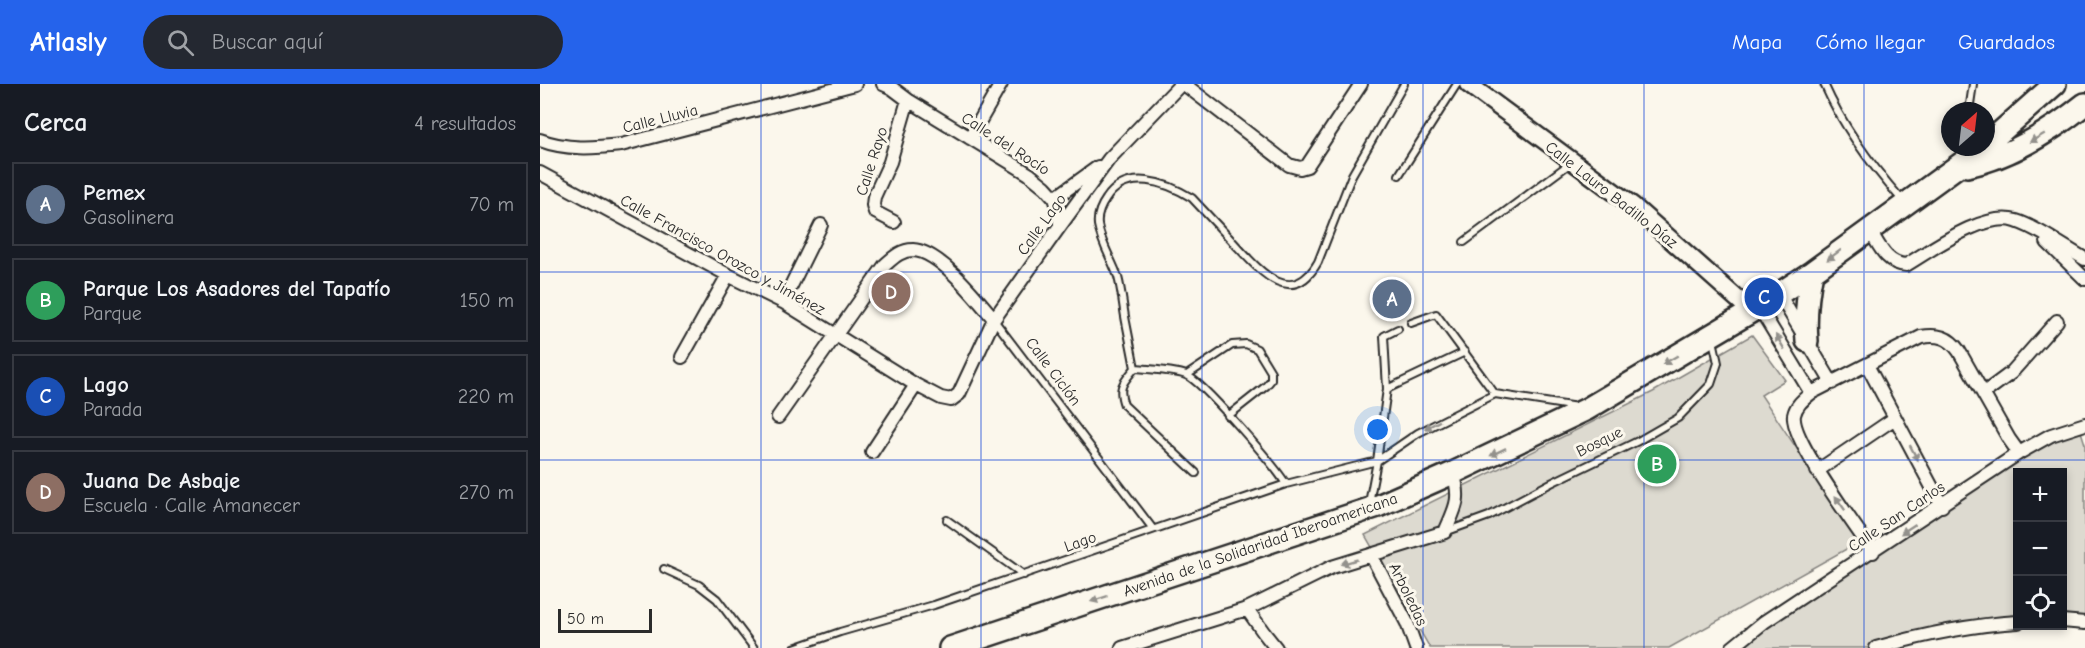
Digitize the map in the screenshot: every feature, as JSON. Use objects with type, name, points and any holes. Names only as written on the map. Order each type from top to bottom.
[{"type":"highway","name":"Avenida de la Solidaridad Iberoamericana","points":[[1995,137],[2055,84]]},
{"type":"highway","points":[[2027,109],[2073,84]]},
{"type":"highway","points":[[1960,162],[1974,165],[2012,151],[2057,125],[2085,104]]},
{"type":"highway","name":"Avenida de la Solidaridad Iberoamericana","points":[[950,648],[1368,510],[1453,473],[1587,409],[1779,294],[1969,156]]},
{"type":"highway","points":[[1808,341],[1805,318],[1812,272]]},
{"type":"street","name":"Calle Lluvia","points":[[540,140],[561,146],[621,145],[855,84]]},
{"type":"street","name":"Calle del Rocío","points":[[883,84],[1029,174],[1055,198],[1059,210],[1060,226]]},
{"type":"street","points":[[970,138],[1001,84]]},
{"type":"street","points":[[1183,84],[1289,165],[1299,168],[1307,166],[1361,84]]},
{"type":"street","name":"Calle Lago","points":[[951,400],[959,394],[994,319],[1109,159],[1183,84]]},
{"type":"street","name":"Calle Lauro Badillo Díaz","points":[[1468,84],[1633,206],[1756,309]]},
{"type":"street","name":"Calle Rayo","points":[[894,222],[876,212],[873,205],[874,197],[890,162],[908,100]]},
{"type":"street","points":[[1055,198],[1109,159]]},
{"type":"street","name":"Calle Francisco Orozco y Jiménez","points":[[540,173],[728,275],[783,302],[916,385],[940,398],[951,400]]},
{"type":"street","points":[[1869,230],[1887,259],[1896,265],[1905,265],[1972,227],[1996,219],[2015,220],[2085,259]]},
{"type":"street","points":[[783,302],[821,225]]},
{"type":"street","points":[[2035,231],[2085,279]]},
{"type":"street","name":"Calle Ciclón","points":[[836,335],[885,266],[895,255],[913,250],[932,258],[964,283],[994,319]]},
{"type":"street","points":[[682,357],[728,275]]},
{"type":"street","points":[[1779,294],[1832,383]]},
{"type":"street","points":[[1756,309],[1811,393]]},
{"type":"street","points":[[1984,393],[2011,374],[2057,321]]},
{"type":"street","points":[[778,417],[836,335]]},
{"type":"street","points":[[1873,552],[1817,471],[1794,421],[1798,404],[1811,393],[1921,337],[1941,336],[1953,343],[1959,351],[2008,439],[2019,453]]},
{"type":"street","points":[[1867,365],[1942,506]]},
{"type":"street","points":[[872,452],[916,385]]},
{"type":"street","points":[[1817,471],[1895,418]]},
{"type":"street","name":"Calle San Carlos","points":[[1732,648],[1764,622],[1873,552],[2019,453],[2051,435],[2085,424]]},
{"type":"street","points":[[1445,532],[1455,508],[1459,490],[1453,473]]},
{"type":"street","name":"Bosque","points":[[1122,648],[1247,609],[1332,567],[1445,532]]},
{"type":"street","name":"Arboledas","points":[[1371,555],[1407,623],[1416,648]]},
{"type":"street","points":[[1247,609],[1276,648]]},
{"type":"street","points":[[2067,621],[2085,623]]},
{"type":"street","points":[[1875,648],[1915,637],[1983,624],[2013,622]]},
{"type":"lane","points":[[1196,473],[1124,405],[1120,394],[1122,384],[1135,368],[1118,277],[1098,226],[1098,216],[1103,202],[1123,183],[1147,181],[1178,189],[1192,198],[1258,270],[1276,282],[1296,284],[1312,273],[1352,175],[1404,84]]},
{"type":"lane","points":[[1399,175],[1457,84]]},
{"type":"lane","points":[[1824,84],[1836,112],[1880,176],[1905,203]]},
{"type":"lane","points":[[1970,102],[1973,84]]},
{"type":"lane","points":[[1464,242],[1573,162]]},
{"type":"lane","points":[[1411,323],[1436,314],[1495,394],[1587,409]]},
{"type":"lane","name":"Calle Ciclón","points":[[994,319],[1153,529]]},
{"type":"lane","points":[[1368,510],[1387,389],[1384,336],[1398,329]]},
{"type":"lane","name":"Bosque","points":[[1445,532],[1489,516],[1638,441],[1678,418],[1711,384],[1716,372],[1718,363],[1712,336]]},
{"type":"lane","points":[[1187,375],[1232,345],[1246,344],[1257,349],[1271,372],[1271,380],[1228,416]]},
{"type":"lane","points":[[1387,389],[1465,352]]},
{"type":"lane","points":[[1135,368],[1187,375],[1228,416],[1287,484]]},
{"type":"lane","name":"Lago","points":[[794,648],[934,605],[1287,484],[1377,461],[1418,433],[1495,394]]},
{"type":"lane","points":[[947,520],[1023,575]]},
{"type":"lane","points":[[664,569],[699,585],[717,599],[754,648]]},
{"type":"shaded area","points":[[1752,335],[1785,380],[1761,395],[1859,542],[1669,648],[1430,648],[1365,535],[1653,392]]},
{"type":"shaded area","points":[[2079,425],[2085,444],[2085,626],[2067,625],[2067,468],[2013,468],[2013,623],[1890,648],[1732,648],[2011,459]]},
{"type":"place","name":"Juana De Asbaje","points":[[891,292]]},
{"type":"place","name":"Lago","points":[[1764,297]]},
{"type":"place","name":"Pemex","points":[[1392,299]]},
{"type":"place","name":"Parque Los Asadores del Tapatío","points":[[1657,464]]}]
